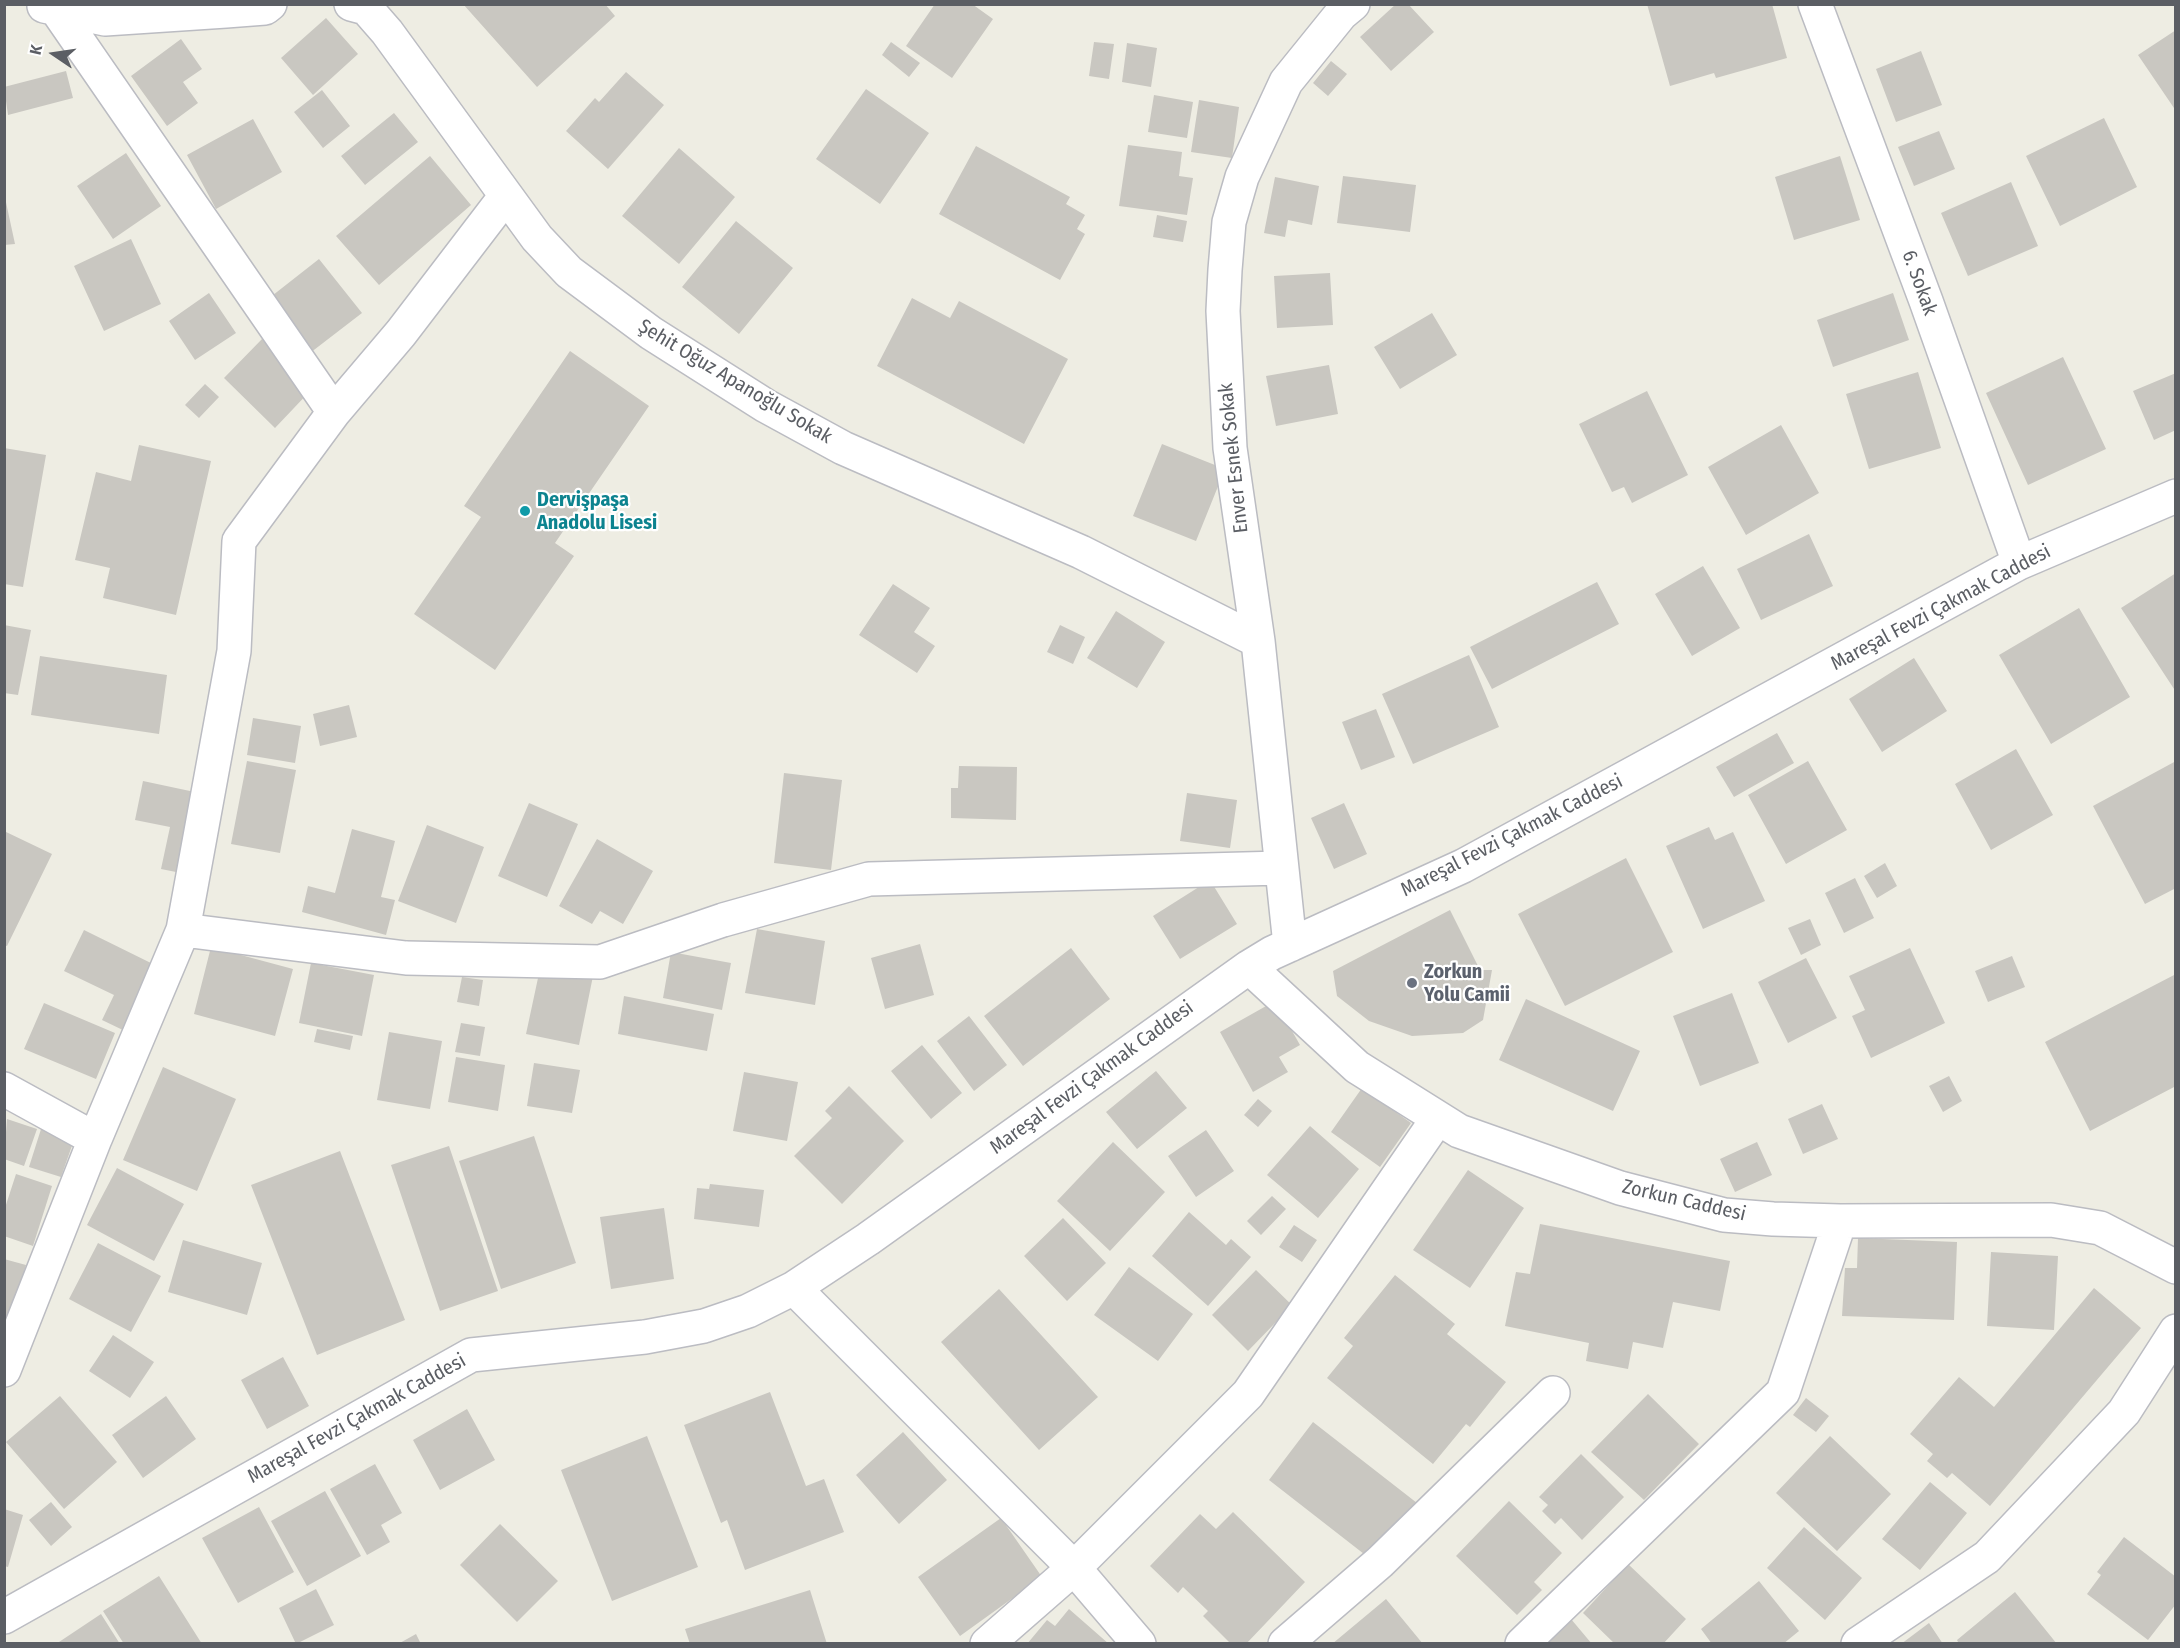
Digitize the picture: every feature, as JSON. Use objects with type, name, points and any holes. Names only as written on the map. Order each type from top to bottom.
[{"type":"street","points":[[47,7],[105,19],[265,8],[270,4]]},
{"type":"street","name":"Şehit Oğuz Apanoğlu Sokak","points":[[351,4],[366,9],[387,32],[537,238],[569,272],[651,333],[766,406],[843,448],[1060,543],[1166,593],[1258,641]]},
{"type":"street","name":"Enver Esnek Sokak","points":[[1290,945],[1258,641],[1230,448],[1223,311],[1229,222],[1242,177],[1286,82],[1341,14],[1353,4]]},
{"type":"street","name":"6. Sokak","points":[[1815,4],[1926,301],[2019,563]]},
{"type":"street","points":[[47,7],[334,412]]},
{"type":"street","points":[[4,1370],[95,1139],[183,930],[234,651],[239,541],[334,412],[400,333],[505,196]]},
{"type":"street","name":"Mareşal Fevzi Çakmak Caddesi","points":[[4,1617],[471,1355],[645,1337],[704,1326],[748,1311],[794,1288],[868,1239],[1249,967],[1290,945],[1463,866],[2019,563],[2175,496]]},
{"type":"street","points":[[183,930],[406,958],[600,962],[723,920],[869,879],[1281,868]]},
{"type":"street","name":"Zorkun Caddesi","points":[[1249,967],[1357,1067],[1459,1131],[1609,1184],[1724,1215],[1840,1221],[2051,1220],[2100,1228],[2154,1254],[2175,1267]]},
{"type":"street","points":[[4,1089],[95,1139]]},
{"type":"street","points":[[987,1644],[1074,1568],[1248,1394],[1438,1118]]},
{"type":"street","points":[[1522,1644],[1783,1392],[1840,1221]]},
{"type":"street","points":[[794,1288],[1074,1568],[1139,1644]]},
{"type":"street","points":[[1858,1644],[1987,1557],[2124,1412],[2175,1331]]},
{"type":"street","points":[[1285,1644],[1380,1562],[1553,1393]]},
{"type":"building","points":[[463,4],[605,4],[615,16],[537,87]]},
{"type":"building","points":[[935,4],[972,4],[993,19],[952,78],[906,46]]},
{"type":"building","points":[[1396,4],[1408,4],[1434,32],[1391,71],[1360,37]]},
{"type":"building","points":[[1647,4],[1772,4],[1787,58],[1716,78],[1714,73],[1670,86]]},
{"type":"building","points":[[326,18],[358,54],[313,95],[281,58]]},
{"type":"building","points":[[2176,30],[2176,111],[2138,55]]},
{"type":"building","points":[[181,39],[202,69],[183,82],[198,103],[167,126],[131,76]]},
{"type":"building","points":[[891,42],[920,63],[909,77],[882,55]]},
{"type":"building","points":[[1094,42],[1114,44],[1109,79],[1089,76]]},
{"type":"building","points":[[1127,43],[1157,48],[1151,87],[1122,82]]},
{"type":"building","points":[[1921,51],[1942,105],[1896,122],[1876,69]]},
{"type":"building","points":[[1331,61],[1347,74],[1328,96],[1313,83]]},
{"type":"building","points":[[66,71],[73,98],[8,115],[4,87]]},
{"type":"building","points":[[626,72],[664,105],[608,169],[566,131],[595,98],[599,102]]},
{"type":"building","points":[[866,89],[929,133],[880,204],[816,159]]},
{"type":"building","points":[[322,90],[350,126],[323,148],[294,112]]},
{"type":"building","points":[[1154,95],[1193,102],[1187,138],[1148,132]]},
{"type":"building","points":[[1199,100],[1239,107],[1232,158],[1191,152]]},
{"type":"building","points":[[394,113],[418,142],[365,185],[341,156]]},
{"type":"building","points":[[2104,118],[2137,187],[2060,226],[2026,156]]},
{"type":"building","points":[[253,119],[282,172],[216,209],[187,155]]},
{"type":"building","points":[[1939,131],[1955,169],[1914,186],[1898,147]]},
{"type":"building","points":[[1128,145],[1182,152],[1179,176],[1193,178],[1187,215],[1119,206]]},
{"type":"building","points":[[976,146],[1070,197],[1066,204],[1085,215],[1077,229],[1085,234],[1060,280],[939,214]]},
{"type":"building","points":[[679,148],[735,197],[679,264],[622,216]]},
{"type":"building","points":[[126,153],[161,206],[113,239],[77,186]]},
{"type":"building","points":[[430,156],[471,205],[379,285],[336,236]]},
{"type":"building","points":[[1840,156],[1860,220],[1794,240],[1775,177]]},
{"type":"building","points":[[1343,176],[1416,185],[1410,232],[1337,223]]},
{"type":"building","points":[[1275,177],[1319,186],[1312,225],[1288,220],[1285,237],[1264,233]]},
{"type":"building","points":[[2011,182],[2038,246],[1968,276],[1941,213]]},
{"type":"building","points":[[4,193],[15,244],[4,245]]},
{"type":"building","points":[[1157,215],[1187,221],[1183,242],[1153,237]]},
{"type":"building","points":[[736,221],[793,268],[739,334],[682,287]]},
{"type":"building","points":[[131,239],[161,304],[104,331],[74,266]]},
{"type":"building","points":[[319,259],[362,313],[310,353],[268,299]]},
{"type":"building","points":[[1330,273],[1333,325],[1277,328],[1274,276]]},
{"type":"building","points":[[209,293],[236,333],[195,360],[169,321]]},
{"type":"building","points":[[1893,293],[1909,340],[1833,367],[1817,320]]},
{"type":"building","points":[[912,298],[950,318],[959,301],[1068,359],[1024,444],[877,366]]},
{"type":"building","points":[[1432,313],[1457,355],[1400,389],[1374,347]]},
{"type":"building","points":[[262,339],[312,389],[275,428],[224,378]]},
{"type":"building","name":"Dervişpaşa Anadolu Lisesi","points":[[570,351],[649,406],[555,543],[574,556],[495,670],[414,614],[481,517],[464,506]]},
{"type":"building","points":[[2063,357],[2106,449],[2028,485],[1986,393]]},
{"type":"building","points":[[1329,365],[1338,414],[1276,426],[1266,376]]},
{"type":"building","points":[[1918,372],[1941,448],[1869,469],[1846,394]]},
{"type":"building","points":[[2176,373],[2176,430],[2154,440],[2133,391]]},
{"type":"building","points":[[205,384],[219,397],[199,418],[185,405]]},
{"type":"building","points":[[1647,391],[1688,475],[1632,503],[1624,487],[1612,492],[1579,424]]},
{"type":"building","points":[[1781,425],[1819,493],[1746,535],[1708,467]]},
{"type":"building","points":[[1162,444],[1225,469],[1196,541],[1133,516]]},
{"type":"building","points":[[139,445],[211,461],[176,615],[103,598],[110,568],[75,560],[96,472],[131,481]]},
{"type":"building","points":[[4,448],[46,455],[23,587],[4,584]]},
{"type":"building","points":[[1809,534],[1833,586],[1761,620],[1737,569]]},
{"type":"building","points":[[1703,566],[1740,628],[1692,656],[1655,594]]},
{"type":"building","points":[[2176,573],[2176,692],[2121,608]]},
{"type":"building","points":[[1597,582],[1619,624],[1492,689],[1470,647]]},
{"type":"building","points":[[893,584],[930,608],[914,632],[935,646],[917,673],[859,635]]},
{"type":"building","points":[[2079,608],[2130,697],[2051,744],[1999,655]]},
{"type":"building","points":[[1116,611],[1165,642],[1137,688],[1087,658]]},
{"type":"building","points":[[4,625],[31,630],[18,695],[4,693]]},
{"type":"building","points":[[1060,625],[1085,637],[1073,664],[1047,652]]},
{"type":"building","points":[[1469,655],[1499,727],[1413,764],[1382,694]]},
{"type":"building","points":[[40,656],[167,675],[159,734],[31,715]]},
{"type":"building","points":[[1914,658],[1947,711],[1882,752],[1849,699]]},
{"type":"building","points":[[349,705],[357,737],[320,746],[313,714]]},
{"type":"building","points":[[1376,709],[1395,757],[1361,770],[1342,722]]},
{"type":"building","points":[[253,718],[301,726],[295,763],[247,755]]},
{"type":"building","points":[[1777,733],[1794,763],[1734,797],[1716,767]]},
{"type":"building","points":[[2016,749],[2053,815],[1991,850],[1955,784]]},
{"type":"building","points":[[247,761],[296,770],[280,853],[231,844]]},
{"type":"building","points":[[1808,761],[1847,830],[1786,864],[1748,795]]},
{"type":"building","points":[[2176,761],[2176,888],[2145,904],[2093,806]]},
{"type":"building","points":[[959,766],[1017,767],[1016,820],[951,818],[951,788],[958,788]]},
{"type":"building","points":[[784,773],[842,780],[831,870],[774,863]]},
{"type":"building","points":[[143,781],[204,794],[186,874],[161,869],[170,827],[135,820]]},
{"type":"building","points":[[1187,793],[1237,800],[1230,848],[1180,841]]},
{"type":"building","points":[[529,803],[578,824],[547,897],[498,876]]},
{"type":"building","points":[[1344,803],[1367,854],[1334,869],[1311,818]]},
{"type":"building","points":[[427,825],[484,847],[456,923],[398,901]]},
{"type":"building","points":[[1709,827],[1715,840],[1733,832],[1765,901],[1703,929],[1666,846]]},
{"type":"building","points":[[352,829],[395,841],[381,897],[395,900],[386,935],[302,912],[308,886],[335,893]]},
{"type":"building","points":[[4,831],[52,854],[7,946],[4,945]]},
{"type":"building","points":[[597,839],[653,871],[623,924],[600,911],[592,924],[559,906]]},
{"type":"building","points":[[1626,858],[1673,952],[1565,1006],[1518,914]]},
{"type":"building","points":[[1885,863],[1897,886],[1877,898],[1864,876]]},
{"type":"building","points":[[1855,878],[1874,918],[1844,933],[1825,893]]},
{"type":"building","points":[[1210,880],[1237,924],[1180,959],[1153,916]]},
{"type":"building","name":"Zorkun Yolu Camii","points":[[1450,910],[1480,970],[1492,970],[1483,1020],[1463,1033],[1412,1036],[1369,1021],[1337,996],[1333,971]]},
{"type":"building","points":[[1810,919],[1821,945],[1801,955],[1788,928]]},
{"type":"building","points":[[757,929],[825,941],[815,1005],[745,993]]},
{"type":"building","points":[[84,930],[159,967],[127,1032],[102,1020],[114,995],[64,971]]},
{"type":"building","points":[[920,944],[934,995],[885,1009],[871,958]]},
{"type":"building","points":[[211,947],[293,969],[275,1036],[194,1014]]},
{"type":"building","points":[[1071,948],[1110,999],[1023,1066],[984,1016]]},
{"type":"building","points":[[1910,948],[1945,1023],[1871,1058],[1852,1016],[1865,1010],[1849,976]]},
{"type":"building","points":[[671,952],[731,963],[722,1010],[663,998]]},
{"type":"building","points":[[2012,956],[2025,987],[1988,1002],[1975,971]]},
{"type":"building","points":[[1806,958],[1837,1018],[1788,1043],[1758,982]]},
{"type":"building","points":[[311,963],[374,975],[362,1036],[299,1023]]},
{"type":"building","points":[[541,964],[593,976],[579,1045],[526,1034]]},
{"type":"building","points":[[2176,974],[2176,1086],[2090,1131],[2045,1042]]},
{"type":"building","points":[[462,977],[483,980],[479,1006],[457,1002]]},
{"type":"building","points":[[1732,993],[1759,1063],[1700,1086],[1673,1016]]},
{"type":"building","points":[[624,996],[714,1014],[707,1051],[618,1034]]},
{"type":"building","points":[[1526,999],[1640,1051],[1613,1111],[1499,1060]]},
{"type":"building","points":[[1275,1001],[1300,1045],[1279,1057],[1288,1072],[1253,1092],[1220,1032]]},
{"type":"building","points":[[44,1003],[115,1033],[96,1079],[24,1049]]},
{"type":"building","points":[[969,1016],[1007,1065],[974,1091],[937,1041]]},
{"type":"building","points":[[461,1023],[485,1027],[480,1056],[455,1052]]},
{"type":"building","points":[[317,1029],[353,1036],[350,1050],[314,1042]]},
{"type":"building","points":[[389,1032],[442,1041],[430,1109],[377,1100]]},
{"type":"building","points":[[922,1045],[962,1093],[931,1119],[891,1071]]},
{"type":"building","points":[[456,1057],[505,1065],[498,1111],[448,1102]]},
{"type":"building","points":[[534,1063],[580,1070],[572,1113],[527,1106]]},
{"type":"building","points":[[163,1067],[236,1099],[197,1191],[123,1160]]},
{"type":"building","points":[[1156,1071],[1187,1108],[1137,1149],[1106,1112]]},
{"type":"building","points":[[744,1072],[798,1082],[787,1141],[733,1131]]},
{"type":"building","points":[[1949,1076],[1962,1101],[1943,1112],[1929,1086]]},
{"type":"building","points":[[849,1086],[904,1141],[842,1204],[794,1156],[832,1118],[825,1111]]},
{"type":"building","points":[[1362,1088],[1411,1123],[1380,1167],[1331,1132]]},
{"type":"building","points":[[1258,1099],[1272,1111],[1258,1127],[1244,1115]]},
{"type":"building","points":[[1822,1104],[1838,1139],[1803,1154],[1788,1119]]},
{"type":"building","points":[[7,1119],[37,1129],[24,1166],[4,1159]]},
{"type":"building","points":[[42,1126],[75,1137],[61,1177],[29,1167]]},
{"type":"building","points":[[1310,1126],[1359,1169],[1318,1218],[1267,1175]]},
{"type":"building","points":[[1206,1130],[1234,1171],[1196,1197],[1168,1156]]},
{"type":"building","points":[[534,1136],[576,1263],[501,1289],[459,1161]]},
{"type":"building","points":[[1113,1142],[1165,1192],[1110,1251],[1057,1201]]},
{"type":"building","points":[[1757,1142],[1772,1175],[1735,1192],[1720,1159]]},
{"type":"building","points":[[449,1146],[498,1291],[440,1311],[391,1165]]},
{"type":"building","points":[[340,1151],[405,1320],[317,1355],[251,1185]]},
{"type":"building","points":[[117,1168],[184,1204],[154,1261],[87,1225]]},
{"type":"building","points":[[1468,1170],[1524,1208],[1470,1288],[1413,1250]]},
{"type":"building","points":[[16,1174],[52,1186],[33,1246],[4,1236],[4,1211]]},
{"type":"building","points":[[710,1184],[764,1190],[759,1227],[694,1219],[697,1188],[709,1189]]},
{"type":"building","points":[[1272,1196],[1286,1209],[1261,1235],[1247,1221]]},
{"type":"building","points":[[664,1208],[674,1279],[611,1289],[600,1217]]},
{"type":"building","points":[[1189,1212],[1226,1245],[1231,1239],[1251,1257],[1208,1306],[1152,1256]]},
{"type":"building","points":[[1063,1218],[1106,1263],[1067,1301],[1024,1256]]},
{"type":"building","points":[[1540,1224],[1730,1261],[1720,1311],[1673,1302],[1663,1348],[1633,1342],[1628,1369],[1586,1361],[1589,1343],[1505,1326],[1516,1272],[1530,1274]]},
{"type":"building","points":[[1294,1225],[1317,1240],[1302,1262],[1279,1247]]},
{"type":"building","points":[[1858,1238],[1957,1242],[1954,1320],[1842,1316],[1845,1268],[1857,1268]]},
{"type":"building","points":[[183,1240],[262,1263],[247,1315],[168,1292]]},
{"type":"building","points":[[98,1243],[161,1276],[131,1332],[69,1299]]},
{"type":"building","points":[[1991,1252],[2058,1256],[2054,1330],[1987,1326]]},
{"type":"building","points":[[4,1259],[26,1265],[10,1323],[4,1321]]},
{"type":"building","points":[[1129,1267],[1193,1314],[1158,1361],[1094,1315]]},
{"type":"building","points":[[1256,1270],[1297,1310],[1285,1322],[1280,1318],[1248,1351],[1212,1315]]},
{"type":"building","points":[[1395,1275],[1455,1324],[1447,1334],[1506,1382],[1470,1427],[1466,1424],[1433,1464],[1327,1378],[1353,1346],[1344,1338]]},
{"type":"building","points":[[2094,1288],[2141,1328],[1990,1506],[1952,1473],[1947,1478],[1927,1461],[1933,1454],[1910,1434],[1959,1377],[1994,1407]]},
{"type":"building","points":[[999,1289],[1098,1397],[1039,1450],[941,1342]]},
{"type":"building","points":[[113,1335],[154,1362],[130,1398],[89,1371]]},
{"type":"building","points":[[283,1357],[309,1406],[267,1429],[241,1380]]},
{"type":"building","points":[[770,1392],[806,1486],[824,1479],[844,1532],[745,1570],[727,1520],[721,1523],[684,1425]]},
{"type":"building","points":[[1648,1394],[1699,1444],[1644,1500],[1591,1452]]},
{"type":"building","points":[[60,1396],[117,1462],[64,1509],[6,1442]]},
{"type":"building","points":[[166,1396],[196,1439],[143,1478],[112,1435]]},
{"type":"building","points":[[1806,1398],[1829,1416],[1816,1432],[1793,1415]]},
{"type":"building","points":[[467,1409],[495,1460],[440,1490],[413,1440]]},
{"type":"building","points":[[1313,1422],[1417,1503],[1373,1561],[1269,1480]]},
{"type":"building","points":[[903,1432],[947,1480],[899,1524],[856,1475]]},
{"type":"building","points":[[647,1436],[698,1567],[612,1601],[561,1470]]},
{"type":"building","points":[[1830,1436],[1891,1494],[1837,1551],[1776,1493]]},
{"type":"building","points":[[1581,1454],[1624,1497],[1582,1540],[1561,1518],[1555,1524],[1542,1511],[1548,1505],[1539,1497]]},
{"type":"building","points":[[375,1464],[402,1513],[381,1525],[390,1542],[367,1555],[330,1489]]},
{"type":"building","points":[[1930,1482],[1967,1513],[1920,1570],[1882,1539]]},
{"type":"building","points":[[325,1491],[361,1556],[307,1586],[271,1521]]},
{"type":"building","points":[[1509,1501],[1562,1553],[1534,1582],[1542,1590],[1517,1615],[1456,1556]]},
{"type":"building","points":[[51,1502],[72,1527],[51,1546],[29,1520]]},
{"type":"building","points":[[259,1507],[294,1572],[238,1603],[202,1538]]},
{"type":"building","points":[[4,1509],[23,1515],[8,1567],[4,1566]]},
{"type":"building","points":[[1233,1512],[1305,1582],[1246,1644],[1231,1644],[1203,1616],[1208,1611],[1183,1587],[1178,1593],[1150,1566],[1200,1514],[1216,1529]]},
{"type":"building","points":[[1001,1518],[1042,1577],[960,1636],[918,1577]]},
{"type":"building","points":[[500,1524],[558,1581],[517,1622],[460,1565]]},
{"type":"building","points":[[1804,1527],[1862,1578],[1825,1620],[1767,1568]]},
{"type":"building","points":[[2124,1537],[2176,1577],[2176,1604],[2148,1640],[2087,1594],[2101,1575],[2097,1572]]},
{"type":"building","points":[[1628,1564],[1686,1619],[1663,1644],[1615,1644],[1583,1613]]},
{"type":"building","points":[[159,1576],[202,1644],[124,1644],[103,1611]]},
{"type":"building","points":[[1759,1581],[1799,1631],[1783,1644],[1712,1644],[1701,1629]]},
{"type":"building","points":[[316,1589],[334,1625],[296,1644],[279,1608]]},
{"type":"building","points":[[810,1590],[827,1644],[690,1644],[685,1629]]},
{"type":"building","points":[[2015,1592],[2057,1644],[1959,1644],[1957,1640]]},
{"type":"building","points":[[1386,1599],[1423,1644],[1332,1644]]},
{"type":"building","points":[[1069,1609],[1109,1644],[1027,1644],[1047,1620],[1055,1626]]},
{"type":"building","points":[[101,1614],[120,1644],[56,1644]]},
{"type":"building","points":[[1571,1619],[1592,1644],[1542,1644]]},
{"type":"building","points":[[1929,1623],[1943,1644],[1901,1644]]},
{"type":"building","points":[[416,1634],[421,1644],[398,1644]]},
{"type":"place","name":"Dervişpaşa Anadolu Lisesi","points":[[525,511]]},
{"type":"place","name":"Zorkun Yolu Camii","points":[[1412,983]]}]
